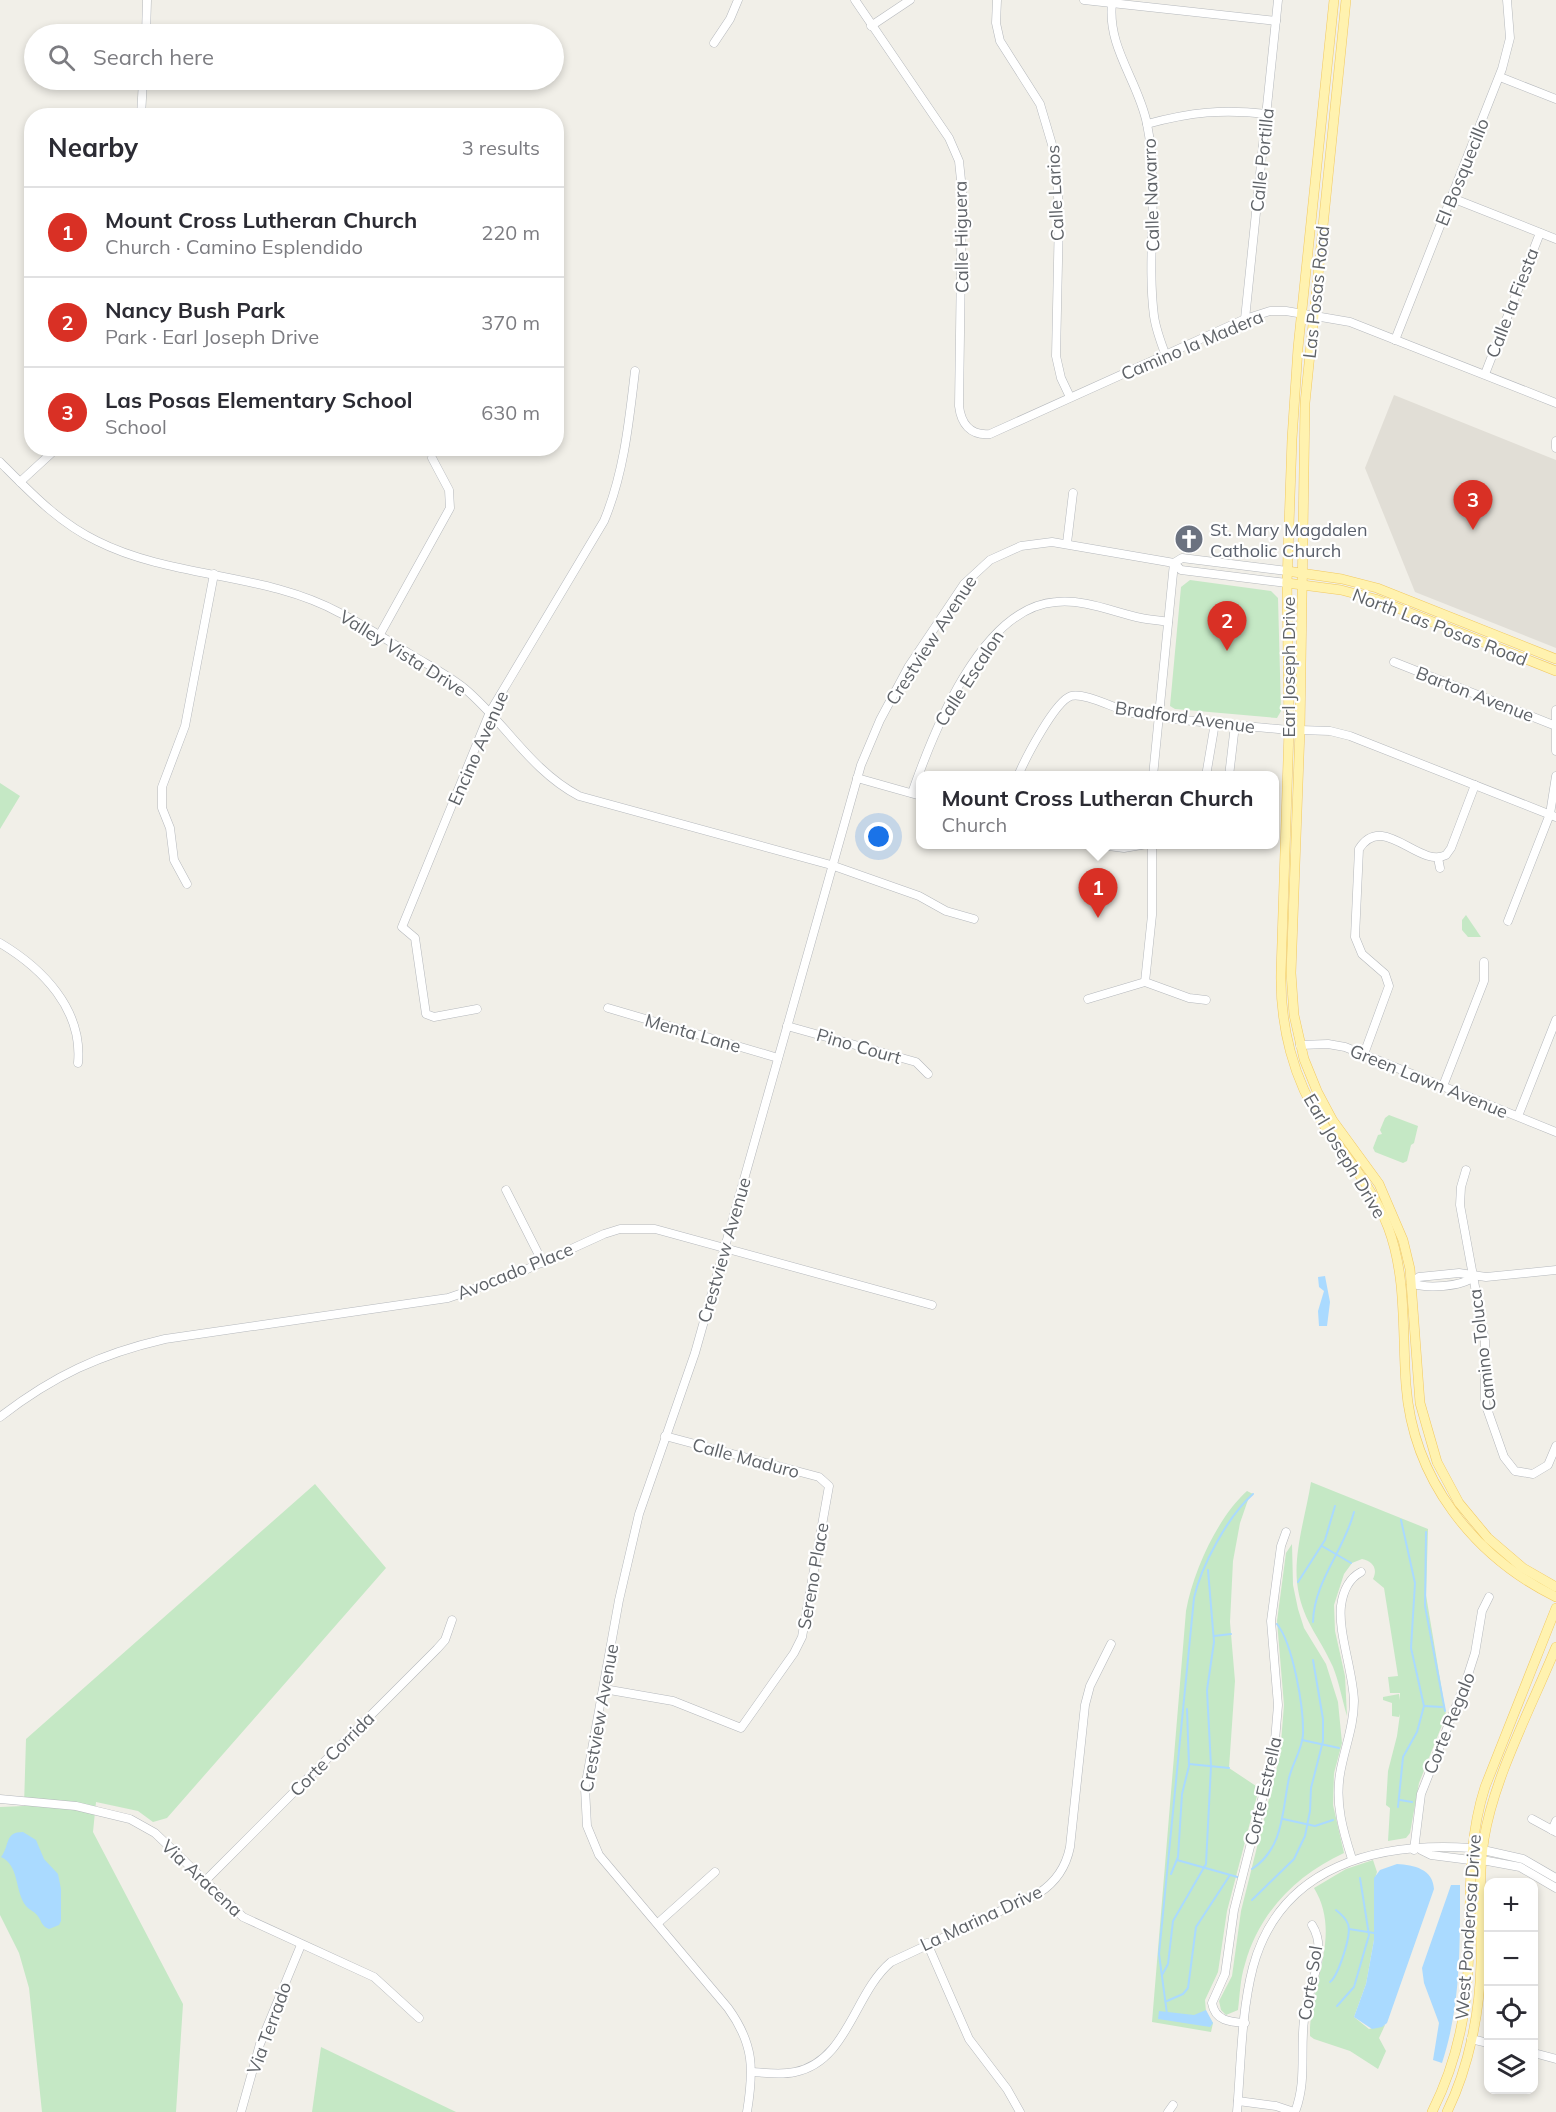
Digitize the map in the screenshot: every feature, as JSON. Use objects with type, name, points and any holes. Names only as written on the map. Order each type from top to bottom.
[{"type":"main road","name":"Las Posas Road","points":[[1287,583],[1292,447],[1302,313],[1334,0]]},
{"type":"main road","name":"Las Posas Road","points":[[1302,585],[1305,403],[1346,0]]},
{"type":"main road","name":"North Las Posas Road","points":[[1287,571],[1377,588],[1556,659]]},
{"type":"main road","name":"North Las Posas Road","points":[[1287,583],[1375,599],[1556,671]]},
{"type":"main road","name":"Earl Joseph Drive","points":[[1287,583],[1289,730],[1281,987],[1289,1048],[1302,1084],[1315,1110],[1377,1201],[1393,1243],[1401,1285],[1409,1403],[1415,1434],[1433,1479],[1454,1514],[1480,1545],[1517,1576],[1556,1598]]},
{"type":"main road","name":"Earl Joseph Drive","points":[[1302,585],[1300,730],[1291,980],[1300,1045],[1325,1107],[1372,1172],[1389,1204],[1403,1240],[1412,1283],[1420,1403],[1432,1448],[1444,1476],[1468,1515],[1488,1538],[1523,1568],[1556,1587]]},
{"type":"main road","points":[[1289,1048],[1300,1045]]},
{"type":"main road","points":[[1401,1285],[1412,1283]]},
{"type":"main road","name":"West Ponderosa Drive","points":[[1432,2112],[1444,2086],[1459,2036],[1467,1984],[1471,1848],[1485,1787],[1556,1608]]},
{"type":"main road","name":"West Ponderosa Drive","points":[[1447,2112],[1460,2080],[1471,2039],[1480,1985],[1482,1860],[1496,1791],[1556,1647]]},
{"type":"main road","points":[[1471,1848],[1483,1850]]},
{"type":"main road","points":[[1470,1860],[1482,1860]]},
{"type":"main road","points":[[1459,2036],[1471,2039]]},
{"type":"street","points":[[146,24],[147,0]]},
{"type":"street","points":[[714,43],[730,19],[738,0]]},
{"type":"street","name":"Calle Higuera","points":[[855,0],[949,138],[959,161],[962,201],[959,406],[962,420],[969,429]]},
{"type":"street","points":[[871,26],[910,0]]},
{"type":"street","name":"Calle Larios","points":[[997,0],[996,23],[1000,41],[1040,104],[1056,158],[1059,215],[1056,356],[1061,378],[1070,397]]},
{"type":"street","points":[[1084,0],[1276,21]]},
{"type":"street","name":"Calle Portilla","points":[[1245,319],[1278,0]]},
{"type":"street","name":"El Bosquecillo","points":[[1395,340],[1500,77],[1510,38],[1507,0]]},
{"type":"street","name":"Calle Navarro","points":[[1112,3],[1113,36],[1140,99],[1147,124],[1154,196],[1154,317],[1166,356]]},
{"type":"street","points":[[1500,77],[1556,99]]},
{"type":"street","points":[[141,108],[142,90]]},
{"type":"street","points":[[1147,124],[1198,111],[1267,114]]},
{"type":"street","points":[[1452,198],[1556,239]]},
{"type":"street","name":"Calle la Fiesta","points":[[1485,374],[1540,233]]},
{"type":"street","name":"Camino la Madera","points":[[969,429],[980,434],[990,434],[1245,319],[1270,311],[1313,314],[1350,322],[1556,403]]},
{"type":"street","name":"Encino Avenue","points":[[477,1010],[434,1017],[426,1014],[415,938],[402,927],[490,712],[604,521],[624,459],[635,370]]},
{"type":"street","points":[[1556,441],[1556,448]]},
{"type":"street","points":[[20,482],[48,456]]},
{"type":"street","points":[[379,636],[450,508],[449,490],[432,458]]},
{"type":"street","name":"Valley Vista Drive","points":[[0,462],[57,517],[100,543],[145,559],[214,574],[311,600],[340,612],[453,680],[490,712],[535,765],[556,784],[579,796],[831,865],[919,896],[946,911],[974,919]]},
{"type":"street","points":[[1068,543],[1072,493]]},
{"type":"street","name":"Crestview Avenue","points":[[747,2112],[753,2072],[748,2044],[735,2019],[658,1923],[605,1864],[594,1846],[587,1826],[585,1788],[619,1600],[639,1514],[689,1370],[857,778],[875,731],[896,690],[972,575],[994,557],[1015,548],[1043,542],[1068,543],[1174,563],[1181,570],[1287,583]]},
{"type":"street","name":"Crestview Avenue","points":[[1174,563],[1182,558],[1287,571]]},
{"type":"street","points":[[1153,771],[1174,563]]},
{"type":"street","points":[[186,885],[174,860],[170,828],[162,807],[162,787],[185,726],[214,574]]},
{"type":"street","name":"Calle Escalon","points":[[921,771],[943,714],[999,629],[1016,614],[1045,603],[1070,601],[1144,619],[1168,622]]},
{"type":"street","name":"Barton Avenue","points":[[1394,663],[1555,726]]},
{"type":"street","name":"Bradford Avenue","points":[[1020,771],[1028,753],[1066,698],[1078,695],[1117,709],[1158,716],[1289,730]]},
{"type":"street","points":[[1556,710],[1556,751]]},
{"type":"street","points":[[1207,771],[1215,723]]},
{"type":"street","points":[[1230,771],[1236,725]]},
{"type":"street","points":[[1300,730],[1330,731],[1350,736],[1553,816]]},
{"type":"street","points":[[1508,921],[1553,816],[1556,776]]},
{"type":"street","points":[[857,778],[916,794]]},
{"type":"street","name":"Calle Escalon","points":[[912,793],[916,783]]},
{"type":"street","points":[[1364,1054],[1389,986],[1385,974],[1362,954],[1355,937],[1357,854],[1365,842],[1381,836],[1430,858],[1446,855],[1452,848],[1475,785]]},
{"type":"street","points":[[1144,982],[1152,915],[1152,849]]},
{"type":"street","points":[[1438,858],[1440,868]]},
{"type":"street","points":[[0,943],[32,963],[59,994],[75,1032],[78,1063]]},
{"type":"street","points":[[1443,1086],[1484,981],[1484,962]]},
{"type":"street","points":[[1088,999],[1144,982],[1189,998],[1206,1000]]},
{"type":"street","name":"Menta Lane","points":[[608,1008],[778,1058]]},
{"type":"street","points":[[1518,1116],[1556,1020]]},
{"type":"street","name":"Pino Court","points":[[787,1026],[916,1062],[927,1074]]},
{"type":"street","name":"Green Lawn Avenue","points":[[1300,1045],[1336,1044],[1556,1132]]},
{"type":"street","name":"Camino Toluca","points":[[1466,1170],[1461,1188],[1460,1205],[1485,1341],[1483,1385],[1487,1411],[1508,1465],[1519,1473],[1533,1474],[1548,1465],[1556,1446]]},
{"type":"street","points":[[506,1190],[543,1263]]},
{"type":"street","name":"Avocado Place","points":[[0,1417],[61,1374],[123,1349],[165,1338],[448,1298],[543,1263],[604,1234],[639,1228],[655,1229],[932,1305]]},
{"type":"street","points":[[1412,1283],[1419,1277],[1466,1273],[1473,1277],[1556,1270]]},
{"type":"street","name":"Calle Maduro","points":[[665,1436],[819,1477],[826,1483]]},
{"type":"street","name":"Sereno Place","points":[[604,1689],[673,1701],[728,1725],[742,1726],[794,1653],[802,1637],[829,1494],[826,1483]]},
{"type":"street","name":"Corte Estrella","points":[[1245,2023],[1222,2019],[1215,2013],[1212,2003],[1225,1974],[1234,1910],[1274,1752],[1278,1705],[1272,1610],[1281,1546],[1286,1532]]},
{"type":"street","points":[[1352,1859],[1339,1805],[1340,1774],[1351,1734],[1354,1710],[1350,1664],[1341,1613],[1346,1586],[1361,1572]]},
{"type":"street","name":"Corte Regalo","points":[[1418,1850],[1421,1794],[1466,1681],[1475,1653],[1482,1611],[1489,1597]]},
{"type":"street","name":"Corte Corrida","points":[[204,1882],[437,1649],[444,1640],[452,1620]]},
{"type":"street","name":"La Marina Drive","points":[[753,2072],[787,2073],[817,2063],[834,2047],[878,1973],[898,1957],[1038,1893],[1062,1871],[1070,1847],[1085,1705],[1090,1686],[1111,1644]]},
{"type":"street","name":"Via Aracena","points":[[0,1799],[76,1806],[130,1819],[155,1833],[204,1882],[251,1923],[374,1977],[419,2018]]},
{"type":"street","points":[[1532,1819],[1554,1831],[1556,1821]]},
{"type":"street","points":[[1237,2112],[1245,2023],[1254,1966],[1263,1941],[1276,1918],[1294,1897],[1314,1880],[1352,1859],[1386,1851],[1418,1850],[1432,1845],[1471,1848]]},
{"type":"street","points":[[1418,1850],[1431,1855],[1470,1860]]},
{"type":"street","points":[[1483,1850],[1523,1859],[1556,1878]]},
{"type":"street","points":[[1482,1860],[1520,1867],[1556,1888]]},
{"type":"street","points":[[658,1923],[715,1872]]},
{"type":"street","name":"Corte Sol","points":[[1295,2112],[1304,2074],[1304,2014],[1316,1968],[1317,1939],[1312,1925]]},
{"type":"street","points":[[927,1943],[969,2040],[1007,2089],[1020,2112]]},
{"type":"street","name":"Via Terrado","points":[[241,2112],[260,2044],[301,1945]]},
{"type":"street","points":[[1471,2039],[1484,2042]]},
{"type":"street","points":[[1538,2055],[1556,2059]]},
{"type":"street","points":[[1238,2101],[1276,2106],[1295,2112]]},
{"type":"shaded area","points":[[1394,395],[1556,460],[1556,648],[1415,592],[1365,468]]},
{"type":"green space","points":[[1190,580],[1271,591],[1278,598],[1281,711],[1277,718],[1175,709],[1170,706],[1181,587]]},
{"type":"green space","points":[[0,783],[20,796],[0,829]]},
{"type":"green space","points":[[1466,915],[1481,937],[1468,937],[1462,930],[1462,920]]},
{"type":"green space","points":[[1389,1115],[1418,1126],[1407,1161],[1403,1163],[1375,1152],[1373,1148],[1378,1135],[1382,1134],[1380,1130],[1385,1118]]},
{"type":"green space","points":[[1311,1482],[1428,1529],[1426,1595],[1446,1715],[1419,1783],[1410,1833],[1406,1838],[1388,1841],[1390,1808],[1386,1805],[1388,1771],[1400,1714],[1399,1717],[1392,1716],[1392,1703],[1383,1700],[1383,1697],[1399,1694],[1400,1700],[1400,1693],[1390,1693],[1388,1677],[1398,1676],[1384,1588],[1373,1579],[1374,1566],[1362,1559],[1352,1563],[1344,1574],[1334,1605],[1335,1631],[1345,1676],[1347,1716],[1333,1667],[1302,1607],[1297,1582],[1299,1545]]},
{"type":"green space","points":[[315,1484],[386,1568],[167,1818],[153,1822],[138,1811],[96,1802],[93,1832],[183,2004],[176,2112],[42,2112],[29,1988],[19,1953],[0,1915],[0,1807],[24,1806],[26,1739]]},
{"type":"green space","points":[[1247,1491],[1253,1494],[1249,1497],[1240,1523],[1233,1561],[1230,1622],[1235,1681],[1229,1768],[1259,1788],[1227,1911],[1218,1972],[1205,2000],[1206,2012],[1213,2023],[1211,2032],[1152,2022],[1186,1611],[1194,1580],[1208,1546],[1226,1516]]},
{"type":"green space","points":[[1292,1544],[1293,1585],[1298,1609],[1304,1628],[1326,1664],[1338,1702],[1342,1743],[1334,1773],[1333,1805],[1344,1853],[1310,1872],[1295,1884],[1270,1912],[1251,1945],[1241,1981],[1238,2010],[1226,2015],[1221,2010],[1219,2001],[1232,1976],[1241,1911],[1280,1755],[1284,1705],[1277,1621],[1286,1553]]},
{"type":"green space","points":[[1373,1860],[1377,1872],[1374,1881],[1374,1940],[1366,1984],[1354,2017],[1369,2029],[1385,2025],[1379,2038],[1386,2051],[1378,2069],[1350,2051],[1310,2036],[1314,1998],[1325,1942],[1322,1906],[1314,1888],[1346,1869]]},
{"type":"green space","points":[[321,2047],[456,2112],[312,2112]]},
{"type":"water","points":[[1325,1276],[1330,1302],[1327,1326],[1319,1326],[1318,1311],[1324,1291],[1319,1287],[1318,1277]]},
{"type":"water","points":[[23,1832],[36,1840],[44,1859],[58,1874],[61,1889],[61,1921],[59,1925],[49,1929],[22,1900],[14,1872],[7,1861],[1,1857],[10,1837]]},
{"type":"water","points":[[1397,1864],[1422,1869],[1433,1882],[1434,1889],[1387,2023],[1382,2027],[1372,2029],[1354,2017],[1366,1984],[1374,1940],[1374,1878],[1380,1870]]},
{"type":"water","points":[[1451,1885],[1460,1885],[1459,1953],[1453,2019],[1442,2063],[1433,2060],[1439,2023],[1424,1983],[1422,1968]]},
{"type":"water","points":[[1206,2010],[1213,2023],[1210,2027],[1158,2019],[1159,2011],[1194,2015]]},
{"type":"waterway","points":[[1167,2014],[1159,1954],[1194,1598],[1203,1571],[1217,1542],[1234,1515],[1253,1494]]},
{"type":"waterway","points":[[1298,1582],[1325,1540],[1335,1506]]},
{"type":"waterway","points":[[1313,1622],[1318,1593],[1344,1540],[1354,1512]]},
{"type":"waterway","points":[[1398,1807],[1403,1757],[1417,1732],[1424,1706],[1411,1648],[1415,1583],[1401,1520]]},
{"type":"waterway","points":[[1426,1532],[1425,1606],[1445,1711]]},
{"type":"waterway","points":[[1322,1546],[1351,1563]]},
{"type":"waterway","points":[[1162,1975],[1168,1964],[1173,1921],[1206,1864],[1211,1766],[1207,1690],[1214,1642],[1208,1570]]},
{"type":"waterway","points":[[1252,1869],[1270,1851],[1276,1840],[1283,1816],[1289,1778],[1303,1735],[1302,1709],[1293,1661],[1283,1633],[1277,1624]]},
{"type":"waterway","points":[[1214,1636],[1231,1634]]},
{"type":"waterway","points":[[1252,1900],[1294,1859],[1305,1836],[1310,1811],[1311,1788],[1323,1741],[1323,1719],[1313,1660]]},
{"type":"waterway","points":[[1424,1706],[1442,1707]]},
{"type":"waterway","points":[[1171,1874],[1178,1857],[1182,1794],[1189,1766],[1187,1709]]},
{"type":"waterway","points":[[1302,1740],[1339,1748]]},
{"type":"waterway","points":[[1189,1764],[1229,1768]]},
{"type":"waterway","points":[[1400,1800],[1412,1802]]},
{"type":"waterway","points":[[1283,1819],[1315,1826],[1333,1820]]},
{"type":"waterway","points":[[1177,1860],[1241,1878]]},
{"type":"waterway","points":[[1167,2001],[1183,1994],[1188,1988],[1196,1927],[1230,1875]]},
{"type":"waterway","points":[[1337,2006],[1354,1987],[1369,1935],[1360,1878]]},
{"type":"waterway","points":[[1330,1982],[1344,1955],[1349,1929],[1346,1920],[1336,1910]]},
{"type":"waterway","points":[[1349,1929],[1374,1933]]},
{"type":"place","name":"Las Posas Elementary School","points":[[1473,530]]},
{"type":"place","name":"St. Mary Magdalen Catholic Church","points":[[1189,539]]},
{"type":"place","name":"Nancy Bush Park","points":[[1227,651]]},
{"type":"place","name":"Mount Cross Lutheran Church","points":[[1098,918]]}]
